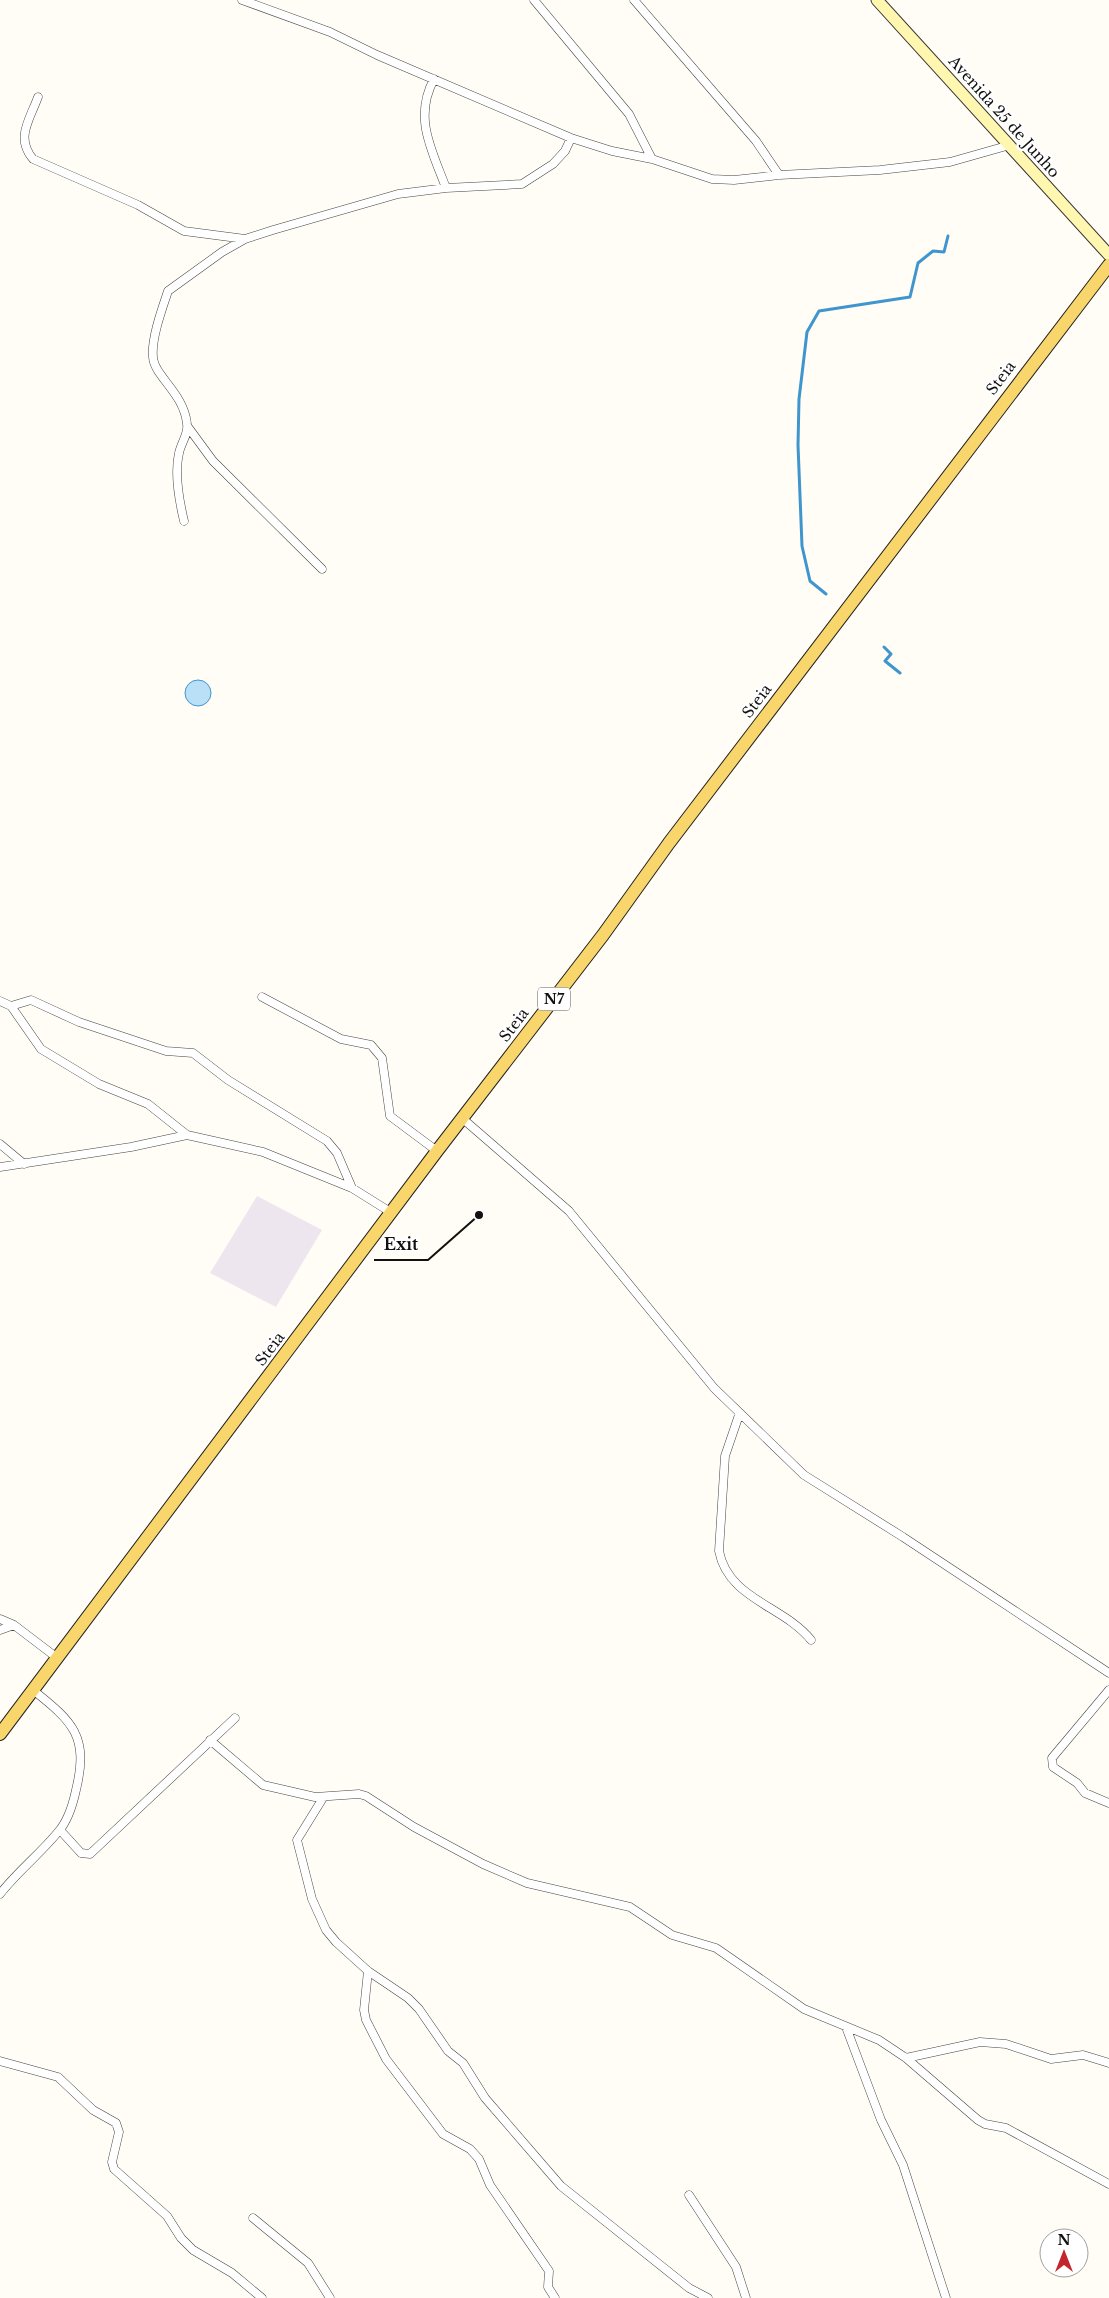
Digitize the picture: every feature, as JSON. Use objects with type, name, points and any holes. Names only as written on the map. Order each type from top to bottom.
[{"type":"main road","name":"Steia","points":[[0,1734],[437,1151],[603,935],[669,843],[1109,265]]},
{"type":"street","points":[[242,0],[330,32],[571,138],[612,151],[652,159],[712,179],[734,180],[779,174],[880,170],[950,162],[1010,145]]},
{"type":"street","points":[[534,0],[629,114],[652,159]]},
{"type":"street","points":[[634,0],[756,141],[779,174]]},
{"type":"street","name":"Avenida 25 de Junho","points":[[877,0],[1109,255]]},
{"type":"street","points":[[434,79],[427,92],[423,115],[425,128],[446,188]]},
{"type":"street","points":[[38,97],[24,129],[27,152],[33,159],[138,205],[184,231],[245,239]]},
{"type":"street","points":[[322,569],[213,461],[188,427],[182,400],[157,368],[152,357],[168,290],[222,252],[245,239],[368,201],[398,194],[446,188],[522,184],[553,164],[563,154],[571,138]]},
{"type":"street","points":[[184,521],[180,504],[178,470],[179,453],[188,427]]},
{"type":"street","points":[[262,997],[341,1039],[361,1042],[378,1051],[382,1058],[390,1116],[437,1151]]},
{"type":"street","points":[[11,1006],[31,1000],[79,1022],[166,1051],[192,1053],[199,1056],[210,1068],[228,1080],[327,1141],[337,1152],[352,1188]]},
{"type":"street","points":[[0,1001],[11,1006],[42,1049],[99,1084],[148,1104],[186,1135]]},
{"type":"street","points":[[463,1119],[569,1210],[714,1388],[739,1415],[817,1484],[903,1537],[1109,1673]]},
{"type":"street","points":[[0,1167],[131,1148],[186,1135],[263,1152],[352,1188],[392,1213]]},
{"type":"street","points":[[0,1144],[24,1164]]},
{"type":"street","points":[[739,1415],[725,1456],[719,1551],[722,1565],[733,1580],[765,1606],[806,1633],[811,1640]]},
{"type":"street","points":[[0,1619],[14,1625],[56,1657]]},
{"type":"street","points":[[0,1630],[14,1625]]},
{"type":"street","points":[[0,1894],[60,1830],[75,1796],[81,1752],[74,1731],[63,1714],[33,1690]]},
{"type":"street","points":[[1109,1690],[1052,1758],[1053,1767],[1076,1783],[1084,1793],[1109,1803]]},
{"type":"street","points":[[60,1830],[81,1853],[90,1854],[234,1718]]},
{"type":"street","points":[[210,1740],[263,1784],[323,1798],[359,1794],[366,1796],[414,1827],[483,1864],[527,1883],[637,1909],[665,1931],[716,1948],[804,2009],[879,2040],[906,2058],[978,2120],[985,2124],[1006,2128],[1109,2184]]},
{"type":"street","points":[[323,1798],[297,1840],[309,1892],[326,1930],[336,1942],[368,1971],[408,1998],[419,2009],[448,2051],[463,2063],[486,2098],[561,2186],[689,2288],[708,2298]]},
{"type":"street","points":[[368,1971],[364,2010],[366,2020],[386,2059],[443,2134],[470,2149],[479,2159],[490,2185],[549,2271],[548,2287],[555,2298]]},
{"type":"street","points":[[846,2027],[881,2120],[903,2165],[946,2298]]},
{"type":"street","points":[[906,2058],[980,2042],[1006,2044],[1051,2059],[1083,2055],[1109,2062]]},
{"type":"street","points":[[0,2061],[58,2077],[93,2110],[116,2123],[119,2132],[112,2162],[114,2169],[167,2216],[181,2238],[194,2250],[232,2273],[253,2295],[262,2298]]},
{"type":"street","points":[[689,2196],[736,2267],[746,2298]]},
{"type":"street","points":[[254,2218],[308,2263],[330,2298]]},
{"type":"shaded area","points":[[257,1196],[322,1230],[276,1307],[210,1273]]},
{"type":"water","points":[[198,680],[207,684],[211,693],[207,702],[198,706],[189,702],[185,693],[189,684]]},
{"type":"waterway","points":[[826,594],[810,581],[802,546],[798,445],[799,399],[807,332],[819,311],[910,297],[918,263],[933,251],[944,252],[948,236]]},
{"type":"waterway","points":[[884,647],[891,654],[885,661],[900,673]]},
{"type":"place","name":"Exit","points":[[479,1215]]}]
